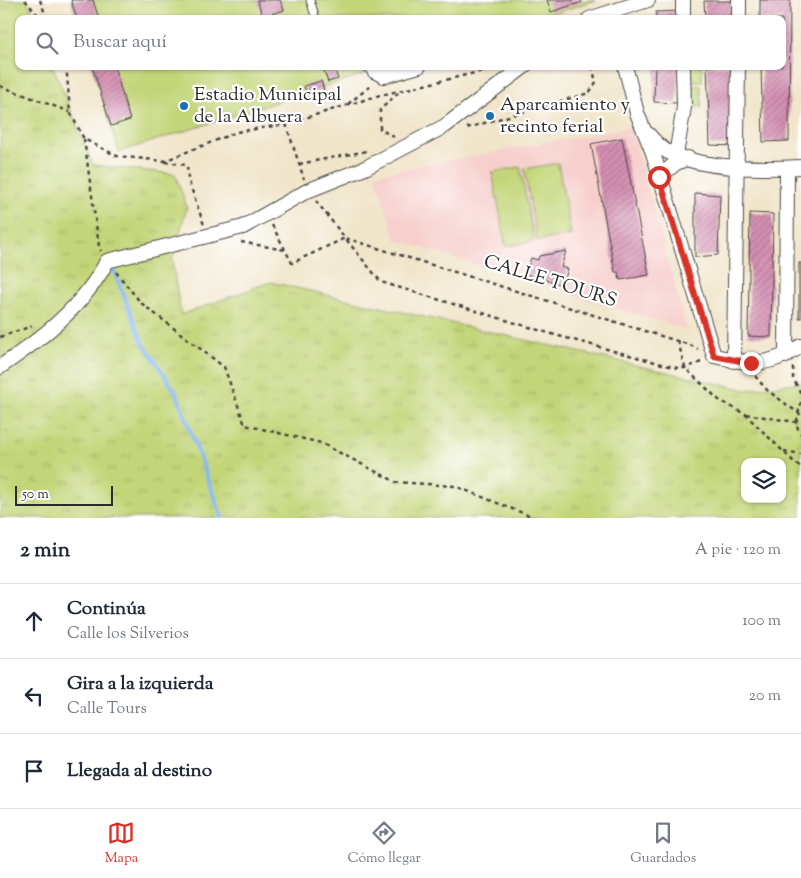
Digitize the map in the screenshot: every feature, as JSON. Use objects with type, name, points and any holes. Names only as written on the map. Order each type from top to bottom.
[{"type":"street","points":[[600,15],[648,0]]},
{"type":"street","points":[[683,0],[683,15]]},
{"type":"street","points":[[739,0],[739,15]]},
{"type":"street","points":[[0,367],[75,307],[99,276],[107,261],[243,227],[307,191],[365,168],[445,126],[520,70]]},
{"type":"street","points":[[626,70],[637,112],[646,133],[657,150],[659,177],[714,356],[751,363],[767,362],[793,351],[787,168]]},
{"type":"street","points":[[659,177],[682,157],[684,70]]},
{"type":"street","points":[[738,70],[738,361]]},
{"type":"street","points":[[657,150],[705,163],[737,167],[801,167]]},
{"type":"lane","points":[[310,0],[315,15]]},
{"type":"path","points":[[25,0],[38,15]]},
{"type":"path","points":[[40,0],[46,15]]},
{"type":"path","points":[[65,70],[70,112],[84,139],[99,246],[107,261],[141,303],[224,367],[246,425],[321,442],[396,482],[455,486],[535,518]]},
{"type":"path","points":[[164,162],[237,132],[286,124],[400,91],[487,70]]},
{"type":"path","points":[[465,128],[589,92],[596,82],[593,70]]},
{"type":"path","points":[[346,106],[373,71]]},
{"type":"path","points":[[0,86],[70,112]]},
{"type":"path","points":[[400,91],[380,110],[380,130],[392,137],[412,143]]},
{"type":"path","points":[[286,124],[307,191],[381,282],[554,335],[677,368],[685,368],[714,356]]},
{"type":"path","points":[[84,139],[117,156],[187,165],[188,179],[208,236]]},
{"type":"path","points":[[299,164],[375,150]]},
{"type":"path","points":[[266,214],[292,263],[346,238]]},
{"type":"path","name":"CALLE TOURS","points":[[346,238],[678,341],[714,356]]},
{"type":"path","points":[[237,241],[285,250]]},
{"type":"path","points":[[678,341],[685,368],[719,400],[745,414],[801,467]]},
{"type":"path","points":[[793,351],[793,379],[801,393]]},
{"type":"path","points":[[738,361],[767,390],[800,414]]},
{"type":"path","points":[[801,402],[798,430],[801,434]]},
{"type":"path","points":[[745,414],[799,422]]},
{"type":"path","points":[[783,451],[801,454]]},
{"type":"shaded area","points":[[631,127],[687,330],[396,240],[375,174]]},
{"type":"green space","points":[[0,0],[27,0],[33,15],[15,15],[15,70],[55,70],[93,165],[175,174],[187,207],[172,260],[181,315],[270,282],[746,390],[801,382],[801,518],[0,518]]},
{"type":"green space","points":[[71,0],[596,0],[550,15],[76,15]]},
{"type":"green space","name":"Estadio Municipal de la Albuera","points":[[93,70],[377,70],[119,152]]},
{"type":"green space","points":[[691,70],[702,70],[702,81],[691,81]]},
{"type":"green space","points":[[689,86],[701,86],[702,107],[690,108]]},
{"type":"green space","points":[[558,163],[571,235],[537,241],[524,169]]},
{"type":"green space","points":[[520,167],[534,241],[506,246],[492,172]]},
{"type":"building","points":[[71,0],[93,0],[98,15],[76,15]]},
{"type":"building","points":[[257,0],[280,0],[284,10],[269,15],[262,15]]},
{"type":"building","points":[[547,0],[582,0],[582,2],[551,12]]},
{"type":"building","points":[[760,0],[790,0],[789,141],[763,142],[761,70],[786,70],[786,15],[760,15]]},
{"type":"building","points":[[704,1],[733,1],[733,15],[705,15]]},
{"type":"building","points":[[679,11],[679,15],[656,15],[656,12]]},
{"type":"building","points":[[93,70],[115,70],[130,120],[111,126]]},
{"type":"building","points":[[335,70],[338,79],[328,82],[324,71]]},
{"type":"building","points":[[655,70],[679,70],[677,103],[654,102]]},
{"type":"building","points":[[707,70],[733,70],[733,146],[710,145]]},
{"type":"building","points":[[321,81],[324,90],[307,96],[304,86]]},
{"type":"building","points":[[622,138],[649,275],[620,280],[618,272],[615,272],[591,144]]},
{"type":"building","points":[[695,193],[720,195],[718,255],[695,257]]},
{"type":"building","points":[[750,213],[773,214],[771,337],[748,336]]},
{"type":"building","points":[[566,251],[561,267],[568,269],[563,285],[526,274],[531,258],[538,260],[539,256]]},
{"type":"building","points":[[799,263],[801,263],[801,318],[799,318]]},
{"type":"waterway","points":[[114,271],[142,341],[177,394],[222,518]]},
{"type":"place","name":"Estadio Municipal de la Albuera","points":[[184,106]]},
{"type":"place","name":"Aparcamiento y recinto ferial","points":[[490,116]]},
{"type":"route","points":[[659,177],[714,356],[751,363]]}]
